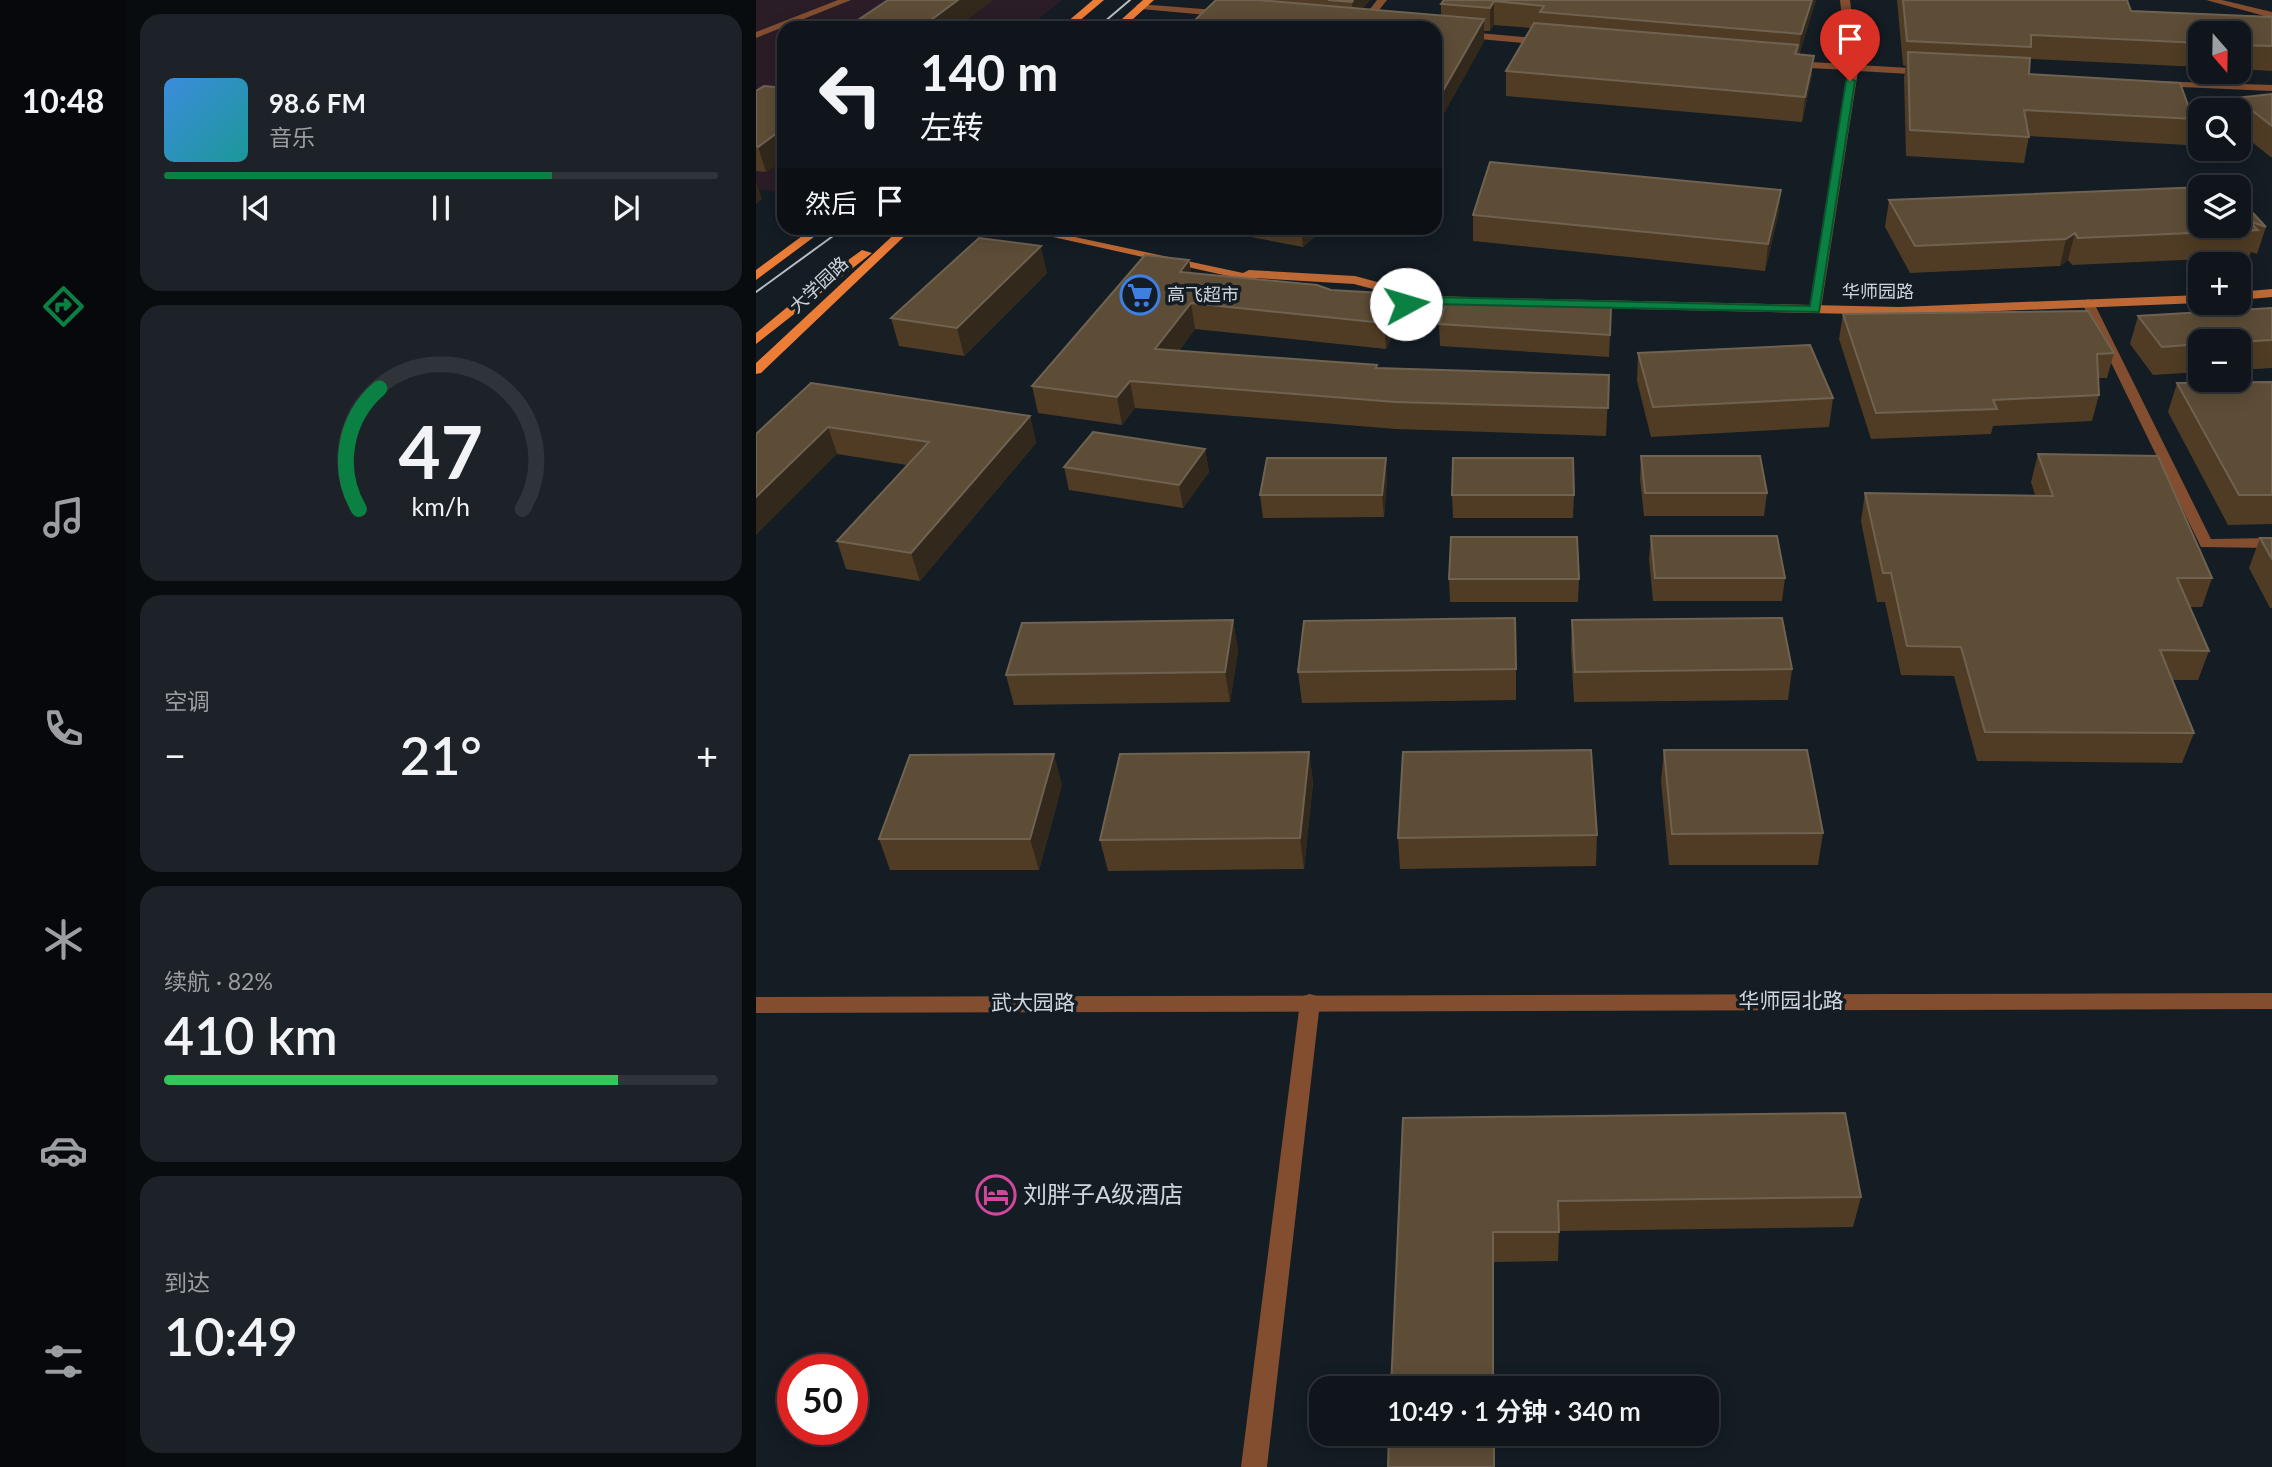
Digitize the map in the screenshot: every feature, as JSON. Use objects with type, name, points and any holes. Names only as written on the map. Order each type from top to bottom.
[{"type":"main road","points":[[1074,21],[1099,0]]},
{"type":"main road","points":[[1125,21],[1145,3]]},
{"type":"main road","name":"大学园路","points":[[756,276],[811,235]]},
{"type":"main road","points":[[756,340],[818,288],[891,235]]},
{"type":"main road","name":"大学园路","points":[[756,370],[900,235]]},
{"type":"main road","points":[[1052,235],[1231,273],[1280,291]]},
{"type":"main road","points":[[1231,273],[1355,280],[1430,300]]},
{"type":"main road","points":[[2251,295],[2272,293]]},
{"type":"main road","name":"华师园路","points":[[1430,300],[1899,311],[2188,299]]},
{"type":"main road","points":[[1359,311],[1430,300]]},
{"type":"street","points":[[792,21],[846,0]]},
{"type":"street","points":[[1366,21],[1382,0]]},
{"type":"street","points":[[1815,309],[1853,69],[1845,0]]},
{"type":"street","points":[[2211,0],[2272,15]]},
{"type":"street","points":[[1145,3],[1238,15]]},
{"type":"street","points":[[756,35],[777,27]]},
{"type":"street","points":[[1442,34],[1560,44]]},
{"type":"street","points":[[1782,64],[1935,73]]},
{"type":"street","points":[[2139,83],[2272,88]]},
{"type":"street","points":[[2088,303],[2206,544],[2272,543]]},
{"type":"street","name":"华师园北路","points":[[1310,1002],[2272,1001]]},
{"type":"street","points":[[1254,1467],[1310,1002]]},
{"type":"street","name":"武大园路","points":[[756,1005],[1310,1002]]},
{"type":"shaded area","points":[[756,0],[1062,0],[1036,21],[777,21],[777,191],[756,189]]},
{"type":"building","points":[[888,0],[958,0],[930,21],[856,21]]},
{"type":"building","points":[[1216,0],[1258,0],[1484,19],[1442,93],[1442,21],[1195,20]]},
{"type":"building","points":[[1444,0],[1812,0],[1801,34],[1540,12],[1544,6],[1494,1],[1490,8],[1441,4]]},
{"type":"building","points":[[1903,0],[2127,0],[2131,11],[2272,17],[2272,46],[2251,45],[2251,21],[2188,21],[2188,42],[2031,35],[2031,47],[1907,41]]},
{"type":"building","points":[[1534,23],[1798,45],[1795,54],[1814,56],[1805,97],[1506,71]]},
{"type":"building","points":[[1908,52],[2030,58],[2029,74],[2180,83],[2188,105],[2188,119],[2024,110],[2029,137],[1910,130]]},
{"type":"building","points":[[764,86],[777,87],[777,133],[758,147],[756,146],[756,91]]},
{"type":"building","points":[[2272,94],[2272,126],[2251,110],[2251,98],[2236,98]]},
{"type":"building","points":[[1490,162],[1781,190],[1768,244],[1473,215]]},
{"type":"building","points":[[2188,188],[2188,233],[2078,238],[2075,233],[2066,239],[1915,246],[1889,200]]},
{"type":"building","points":[[2251,211],[2266,227],[2251,222]]},
{"type":"building","points":[[979,238],[1041,246],[957,328],[891,318]]},
{"type":"building","points":[[1145,255],[1189,260],[1180,272],[1317,285],[1331,290],[1399,294],[1384,323],[1191,303],[1155,349],[1377,365],[1376,368],[1609,375],[1608,408],[1395,402],[1130,381],[1117,397],[1032,386]]},
{"type":"building","points":[[1448,298],[1611,307],[1610,335],[1439,324]]},
{"type":"building","points":[[2272,308],[2272,340],[2251,341],[2251,329],[2188,329],[2188,345],[2162,347],[2138,316],[2188,313],[2251,315],[2251,309]]},
{"type":"building","points":[[2088,311],[2114,353],[2097,354],[2099,395],[1993,400],[1997,409],[1876,413],[1843,314]]},
{"type":"building","points":[[1810,345],[1833,398],[1653,407],[1638,353]]},
{"type":"building","points":[[2251,382],[2272,382],[2272,495],[2239,495],[2177,383],[2188,383],[2188,392],[2251,392]]},
{"type":"building","points":[[811,383],[1030,416],[911,553],[837,541],[929,442],[828,427],[756,497],[756,434]]},
{"type":"building","points":[[1093,432],[1205,449],[1179,485],[1064,467]]},
{"type":"building","points":[[2038,454],[2158,456],[2212,578],[2177,578],[2209,651],[2160,650],[2194,733],[1985,732],[1961,647],[1907,646],[1891,573],[1883,573],[1865,493],[2053,496]]},
{"type":"building","points":[[1641,456],[1760,456],[1767,493],[1645,493]]},
{"type":"building","points":[[1267,458],[1386,458],[1382,495],[1260,495]]},
{"type":"building","points":[[1453,458],[1573,458],[1574,495],[1452,495]]},
{"type":"building","points":[[1651,536],[1777,536],[1785,578],[1655,578]]},
{"type":"building","points":[[1451,537],[1577,537],[1579,579],[1449,579]]},
{"type":"building","points":[[2260,538],[2272,538],[2272,559]]},
{"type":"building","points":[[1515,618],[1516,669],[1298,672],[1304,621]]},
{"type":"building","points":[[1782,618],[1792,669],[1575,672],[1572,620]]},
{"type":"building","points":[[1233,620],[1225,672],[1006,675],[1022,623]]},
{"type":"building","points":[[1591,750],[1597,835],[1398,838],[1403,752]]},
{"type":"building","points":[[1664,750],[1807,750],[1823,833],[1672,834]]},
{"type":"building","points":[[1309,752],[1300,838],[1100,840],[1120,754]]},
{"type":"building","points":[[1054,754],[1030,839],[879,839],[910,755]]},
{"type":"building","points":[[1845,1113],[1861,1197],[1558,1201],[1559,1232],[1493,1232],[1493,1376],[1392,1376],[1403,1118]]},
{"type":"building","points":[[1389,1446],[1494,1446],[1494,1467],[1388,1467]]},
{"type":"tram line","points":[[1105,21],[1130,0]]},
{"type":"tram line","points":[[756,292],[834,235]]},
{"type":"place","name":"高飞超市","points":[[1140,295]]},
{"type":"place","name":"刘胖子A级酒店","points":[[996,1195]]},
{"type":"route","points":[[1406,304],[1430,300],[1815,309],[1850,81]]}]
